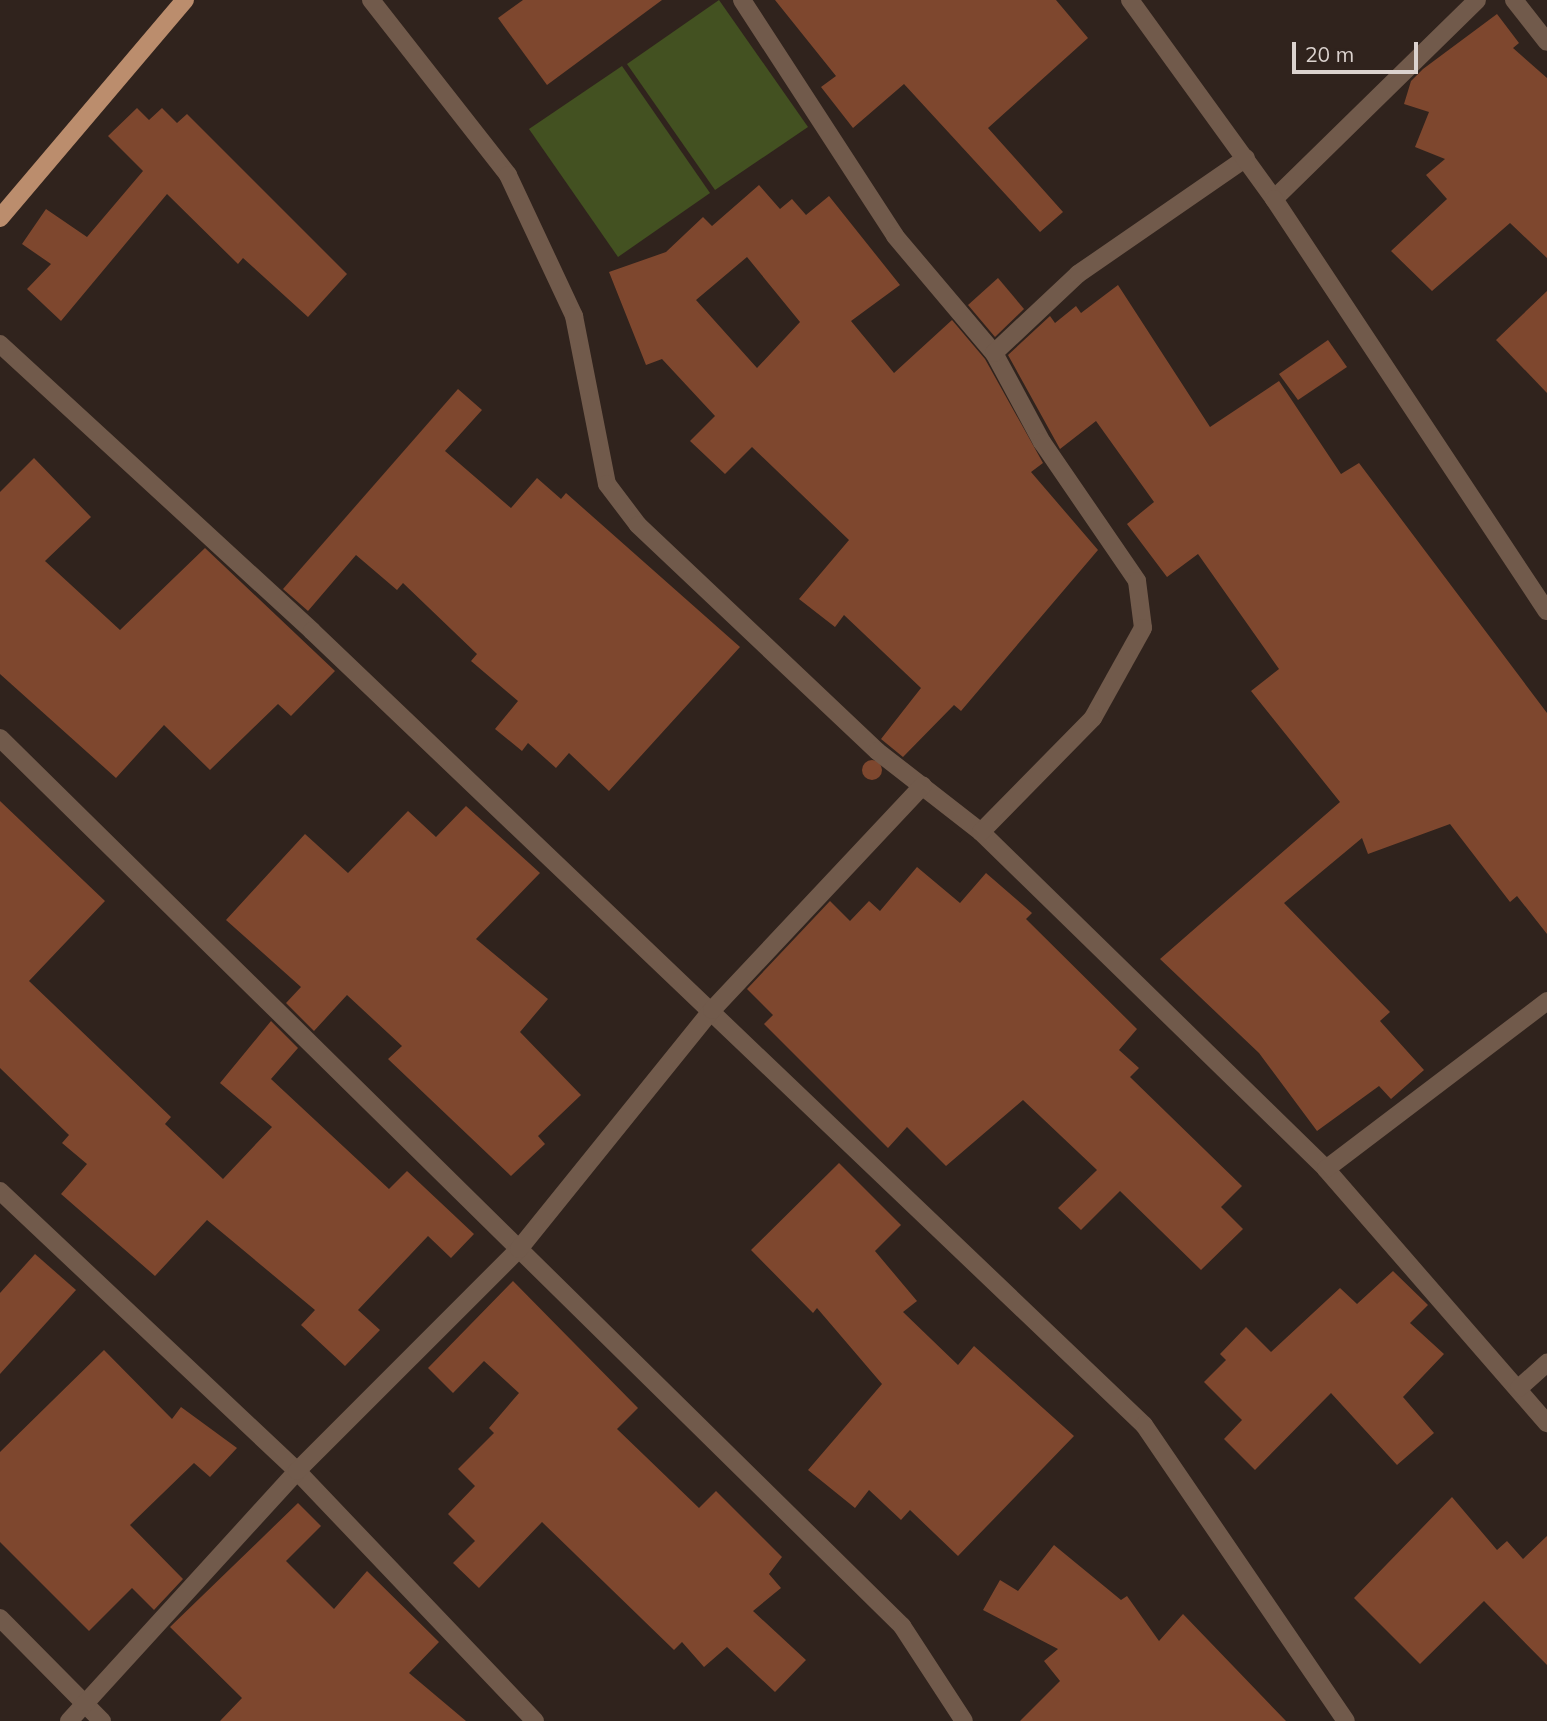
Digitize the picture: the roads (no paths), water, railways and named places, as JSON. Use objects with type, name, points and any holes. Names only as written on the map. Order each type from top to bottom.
[{"type":"main road","points":[[0,218],[185,0]]},
{"type":"street","points":[[371,0],[508,175],[574,316],[607,484],[638,525],[877,751],[981,832],[1326,1169],[1547,1423]]},
{"type":"street","points":[[742,0],[895,236],[994,353],[1042,442],[1137,581],[1143,628],[1093,718],[981,832]]},
{"type":"street","points":[[1130,0],[1274,199],[1547,611]]},
{"type":"street","points":[[1274,199],[1477,0]]},
{"type":"street","points":[[1514,0],[1547,42]]},
{"type":"street","points":[[994,353],[1078,274],[1246,159]]},
{"type":"street","points":[[0,344],[712,1010],[1144,1425],[1346,1721]]},
{"type":"street","points":[[0,738],[902,1626],[964,1721]]},
{"type":"street","points":[[69,1721],[297,1471],[519,1249],[712,1010],[923,785]]},
{"type":"street","points":[[1326,1169],[1547,1000]]},
{"type":"street","points":[[0,1191],[297,1471],[536,1721]]},
{"type":"street","points":[[1519,1388],[1547,1363]]},
{"type":"street","points":[[0,1618],[103,1721]]}]
